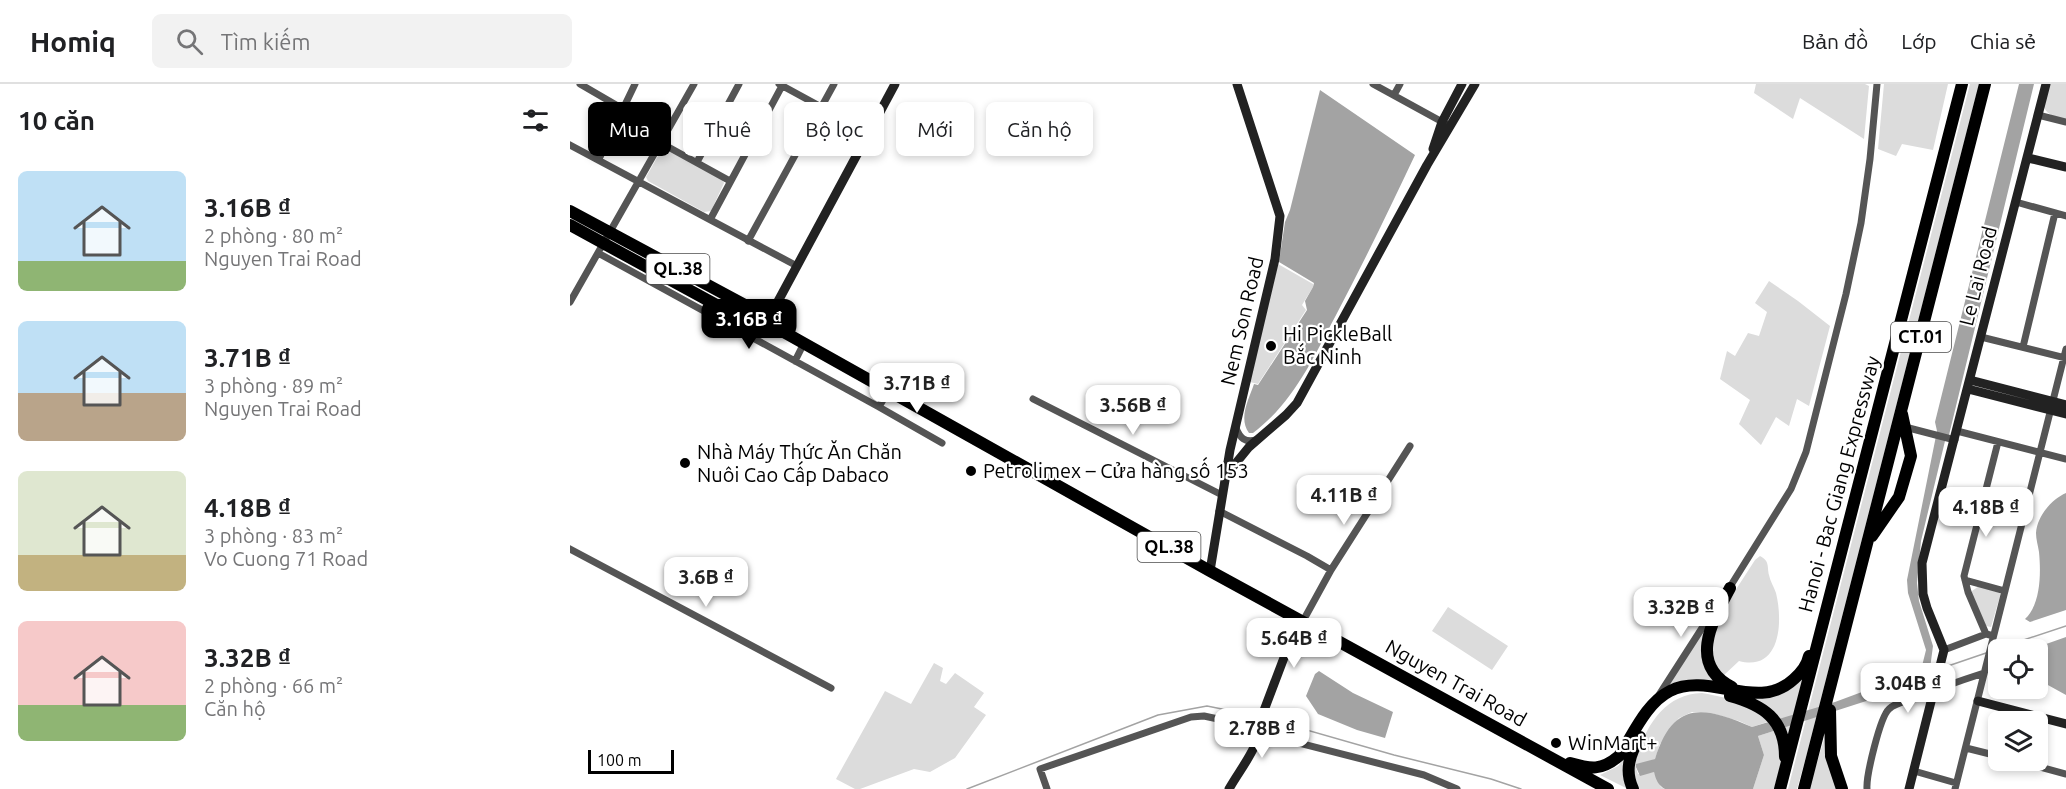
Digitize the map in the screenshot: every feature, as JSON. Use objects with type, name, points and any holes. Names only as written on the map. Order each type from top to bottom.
[{"type":"highway","points":[[1926,221],[1957,84]]},
{"type":"highway","name":"Hanoi - Bac Giang Expressway","points":[[1778,789],[1962,84]]},
{"type":"highway","name":"CT.01","points":[[1804,789],[1985,84]]},
{"type":"highway","name":"Nguyen Trai Road","points":[[570,211],[770,318],[782,331],[888,391],[1209,571],[1608,789]]},
{"type":"highway","name":"Nguyen Trai Road","points":[[570,225],[601,249],[720,313],[767,330],[782,331]]},
{"type":"highway","points":[[1868,542],[1899,497],[1911,456],[1902,411]]},
{"type":"highway","points":[[1557,760],[1592,768],[1603,767],[1612,762],[1619,756],[1653,704],[1671,691],[1689,686],[1710,685],[1757,693],[1779,690],[1790,683],[1808,663],[1840,539],[1851,515]]},
{"type":"highway","points":[[1730,588],[1715,617],[1706,643],[1709,663],[1714,672],[1726,684],[1738,691]]},
{"type":"highway","points":[[1842,789],[1831,756],[1830,710],[1853,619],[1856,588]]},
{"type":"highway","points":[[1633,789],[1628,774],[1630,758],[1652,717],[1673,697],[1697,691],[1732,697],[1757,705],[1776,723],[1784,739],[1785,755],[1778,789]]},
{"type":"highway","points":[[1576,772],[1589,789]]},
{"type":"street","points":[[580,84],[611,102]]},
{"type":"street","points":[[626,102],[635,84]]},
{"type":"street","points":[[671,125],[694,84]]},
{"type":"street","points":[[697,162],[739,84]]},
{"type":"street","points":[[824,102],[834,84]]},
{"type":"street","points":[[884,105],[895,84]]},
{"type":"street","name":"Nem Son Road","points":[[1209,571],[1225,476],[1275,259],[1280,225],[1280,216],[1237,84]]},
{"type":"street","points":[[1373,84],[1451,127]]},
{"type":"street","points":[[1394,95],[1400,84]]},
{"type":"street","points":[[1427,165],[1442,122],[1462,84]]},
{"type":"street","points":[[1225,476],[1258,439],[1286,415],[1303,393],[1427,165],[1475,84]]},
{"type":"street","points":[[1653,704],[1730,588],[1791,489],[1806,452],[1846,294],[1861,223],[1877,84]]},
{"type":"street","name":"Le Lai Road","points":[[1944,654],[1927,608],[1921,575],[1922,563],[2046,84]]},
{"type":"street","points":[[711,218],[781,85],[812,102]]},
{"type":"street","points":[[2038,115],[2066,122]]},
{"type":"street","points":[[570,145],[711,218],[748,241],[797,266]]},
{"type":"street","points":[[671,148],[730,181]]},
{"type":"street","points":[[570,302],[654,156]]},
{"type":"street","points":[[748,241],[794,156]]},
{"type":"street","points":[[770,318],[857,156]]},
{"type":"street","points":[[2028,158],[2066,167]]},
{"type":"street","points":[[2016,202],[2066,216]]},
{"type":"street","points":[[2023,347],[2055,213]]},
{"type":"street","points":[[720,313],[795,361],[942,443]]},
{"type":"street","points":[[1981,337],[2065,358]]},
{"type":"street","points":[[795,361],[804,343]]},
{"type":"street","points":[[1914,771],[1956,786],[1988,658],[1990,637],[2005,591],[2066,349]]},
{"type":"street","points":[[1969,384],[2051,406],[2066,414]]},
{"type":"street","points":[[879,407],[888,391]]},
{"type":"street","points":[[1033,399],[1222,495]]},
{"type":"street","points":[[2051,406],[2066,405]]},
{"type":"street","points":[[1905,427],[1933,434],[1998,442],[2066,459]]},
{"type":"street","points":[[1236,428],[1239,436],[1246,441],[1258,439]]},
{"type":"street","points":[[1990,637],[1965,580],[1998,442]]},
{"type":"street","points":[[1229,789],[1260,728],[1285,655],[1331,570],[1410,446]]},
{"type":"street","points":[[1219,511],[1307,555],[1331,570]]},
{"type":"street","points":[[570,549],[831,688]]},
{"type":"street","points":[[1965,580],[2005,591]]},
{"type":"street","points":[[1909,789],[1944,654],[1990,637]]},
{"type":"street","points":[[1867,789],[1881,722],[1886,712],[1936,685],[1984,673]]},
{"type":"street","points":[[1978,701],[2066,724]]},
{"type":"street","points":[[1047,789],[1040,769],[1191,717],[1204,716],[1260,728],[1424,775],[1457,789]]},
{"type":"street","points":[[1966,748],[1988,754]]},
{"type":"street","points":[[2048,769],[2066,774]]},
{"type":"shaded area","points":[[1756,84],[1865,84],[1869,86],[1864,139],[1800,98],[1793,119],[1754,93]]},
{"type":"shaded area","points":[[1884,84],[1948,84],[1933,150],[1902,144],[1896,156],[1878,149]]},
{"type":"shaded area","points":[[1970,84],[1979,84],[1806,757],[1797,789],[1788,789]]},
{"type":"shaded area","points":[[2019,84],[2034,84],[1921,541],[1917,583],[1919,601],[1933,646],[1929,676],[1922,683],[1758,736],[1764,755],[1753,789],[1665,789],[1658,782],[1654,772],[1640,776],[1636,764],[1655,759],[1662,740],[1671,726],[1681,717],[1705,712],[1752,727],[1835,702],[1921,670],[1926,650],[1908,593],[1907,580],[1937,431],[1935,422]]},
{"type":"shaded area","points":[[2049,84],[2066,84],[2066,119],[2056,117],[2045,110]]},
{"type":"shaded area","points":[[1320,90],[1415,155],[1356,277],[1309,365],[1279,408],[1253,433],[1249,433],[1244,415],[1254,384],[1258,385],[1307,310],[1305,301],[1314,283],[1279,262],[1285,222]]},
{"type":"shaded area","points":[[671,151],[722,179],[724,183],[711,211],[704,212],[648,181],[646,177],[658,156],[671,156]]},
{"type":"shaded area","name":"Hi PickleBall Bắc Ninh","points":[[1278,264],[1313,284],[1313,287],[1302,305],[1306,310],[1258,384],[1250,382]]},
{"type":"shaded area","points":[[1769,281],[1830,326],[1809,406],[1797,399],[1789,426],[1776,417],[1761,445],[1739,424],[1750,400],[1720,379],[1727,351],[1735,356],[1748,333],[1759,336],[1767,312],[1755,303]]},
{"type":"shaded area","points":[[2066,493],[2066,610],[2030,622],[2025,619],[2037,597],[2040,578],[2037,527],[2046,509]]},
{"type":"shaded area","points":[[1760,556],[1767,562],[1776,593],[1779,617],[1776,642],[1771,652],[1763,659],[1753,662],[1739,661],[1723,676],[1715,664],[1710,644],[1724,608],[1755,560]]},
{"type":"shaded area","points":[[1979,586],[2000,592],[1991,627],[1986,626],[1972,594],[1972,591]]},
{"type":"shaded area","points":[[1448,607],[1508,646],[1492,670],[1432,631]]},
{"type":"shaded area","points":[[1704,629],[1719,681],[1671,686],[1669,684]]},
{"type":"shaded area","points":[[2066,637],[2066,695],[2048,685],[2048,643]]},
{"type":"shaded area","points":[[934,663],[943,668],[940,681],[946,684],[955,673],[984,693],[974,707],[986,715],[955,758],[930,772],[914,769],[860,789],[855,789],[836,779],[885,691],[911,704]]},
{"type":"shaded area","points":[[1319,671],[1353,693],[1393,712],[1385,738],[1357,730],[1318,714],[1306,696],[1315,674]]},
{"type":"shaded area","points":[[1808,672],[1788,751],[1785,737],[1744,695]]},
{"type":"shaded area","points":[[1702,693],[1738,702],[1770,721],[1752,727],[1711,713],[1692,712],[1679,718],[1660,744],[1655,759],[1636,768],[1638,774],[1654,772],[1661,787],[1665,789],[1637,789],[1632,769],[1653,721],[1669,704],[1679,698]]},
{"type":"shaded area","points":[[1777,730],[1782,760],[1774,789],[1753,789],[1764,755],[1758,736]]},
{"type":"shaded area","points":[[1825,736],[1836,789],[1809,789]]},
{"type":"shaded area","points":[[1624,759],[1628,789],[1600,775],[1618,766]]},
{"type":"waterway","points":[[2026,639],[2066,626]]},
{"type":"waterway","points":[[1945,667],[1986,653]]},
{"type":"waterway","points":[[967,789],[1158,715],[1207,706],[1257,716]]},
{"type":"waterway","points":[[1265,718],[1521,789]]},
{"type":"place","name":"Hi PickleBall Bắc Ninh","points":[[1271,346]]},
{"type":"place","name":"Nhà Máy Thức Ăn Chăn Nuôi Cao Cấp Dabaco","points":[[685,463]]},
{"type":"place","name":"Petrolimex – Cửa hàng số 153","points":[[971,471]]},
{"type":"place","name":"WinMart+","points":[[1556,743]]}]
